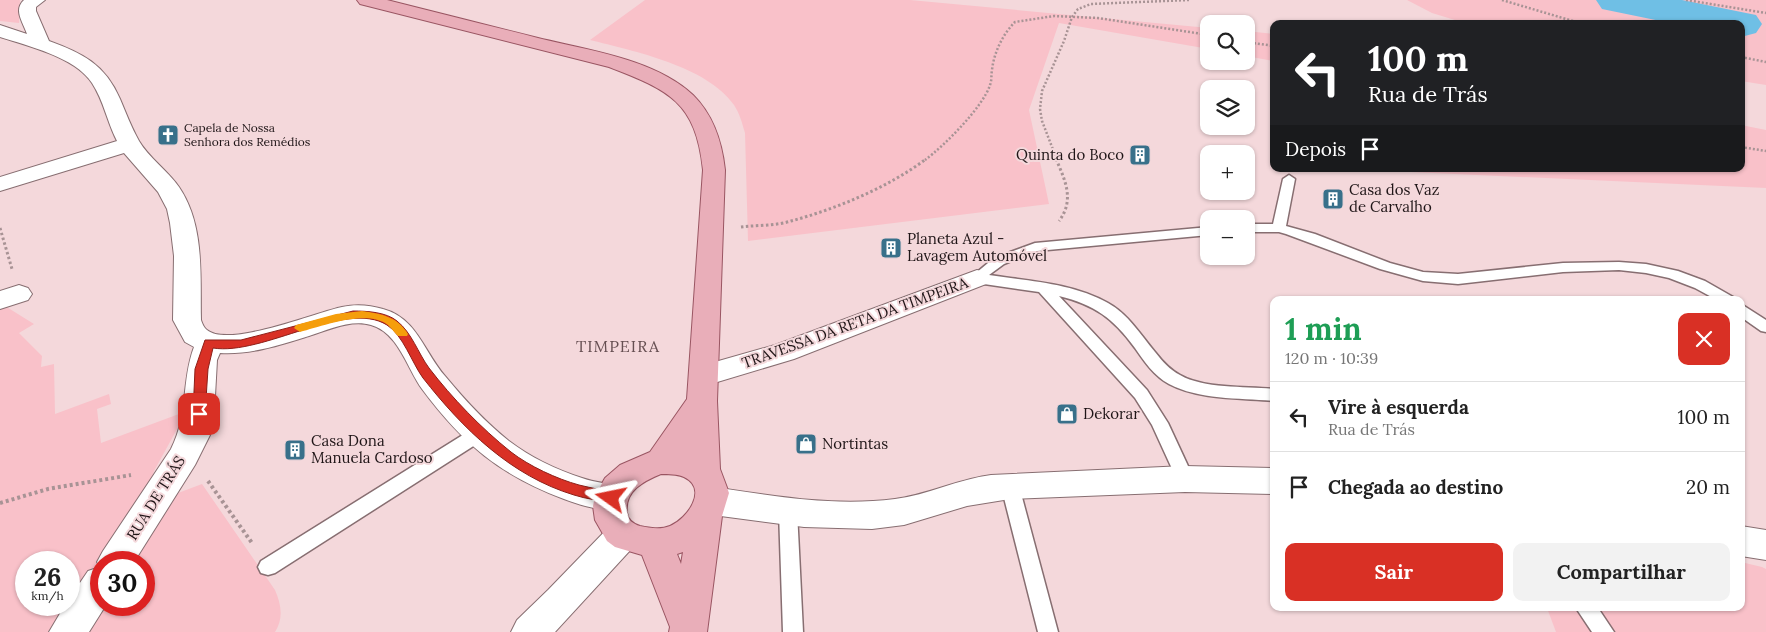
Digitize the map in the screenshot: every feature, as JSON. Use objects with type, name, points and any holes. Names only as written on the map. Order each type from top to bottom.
[{"type":"main road","points":[[366,0],[601,58],[638,71],[669,86],[695,109],[704,124],[710,139],[714,170],[703,388],[708,497],[688,628]]},
{"type":"main road","points":[[660,461],[703,388]]},
{"type":"main road","points":[[660,461],[676,461],[691,464],[708,497],[692,531],[673,541],[639,540],[614,525],[610,512],[611,498],[618,484],[644,466],[660,461]]},
{"type":"main road","points":[[639,540],[688,628]]},
{"type":"street","points":[[36,0],[28,5],[27,11],[41,44]]},
{"type":"street","points":[[0,31],[41,44],[82,63],[95,73],[101,81],[130,144],[167,187],[178,206],[184,241],[188,327],[197,338],[209,343],[222,345],[252,342],[328,320],[353,315],[371,315],[385,319],[401,331],[428,376],[480,433],[508,457],[543,477],[576,490],[611,498]]},
{"type":"street","points":[[0,184],[130,144]]},
{"type":"street","name":"TRAVESSA DA RETA DA TIMPEIRA","points":[[703,388],[784,352],[976,278]]},
{"type":"street","name":"RUA DE TRÁS","points":[[121,551],[182,459],[197,424],[202,369],[209,343]]},
{"type":"street","points":[[708,497],[788,512],[863,516],[896,513],[926,507],[960,494],[987,488],[1010,486],[1185,479],[1270,481]]},
{"type":"street","points":[[530,632],[561,602],[639,540]]},
{"type":"street","points":[[1745,542],[1766,545]]},
{"type":"street","points":[[68,632],[90,599]]},
{"type":"lane","points":[[1279,228],[1289,179]]},
{"type":"lane","points":[[1255,228],[1279,228],[1303,235],[1392,269],[1418,276],[1457,279],[1584,266],[1630,266],[1671,273],[1691,280],[1721,296]]},
{"type":"lane","points":[[976,278],[989,267],[1022,251],[1057,244],[1200,232]]},
{"type":"lane","points":[[976,278],[1045,290],[1093,302],[1111,312],[1124,324],[1166,373],[1180,382],[1196,387],[1270,395]]},
{"type":"lane","points":[[1045,290],[1141,394],[1160,422],[1185,479]]},
{"type":"lane","points":[[1745,312],[1766,328]]},
{"type":"lane","points":[[268,566],[480,433]]},
{"type":"lane","points":[[1010,486],[1048,632]]},
{"type":"lane","points":[[788,512],[793,632]]},
{"type":"lane","points":[[1588,611],[1604,632]]},
{"type":"path","points":[[1022,251],[1054,229],[1064,215],[1068,204],[1064,180],[1045,135],[1040,107],[1048,78],[1064,42],[1072,16],[1077,8],[1091,4],[1189,0]]},
{"type":"path","points":[[1502,0],[1568,20]]},
{"type":"path","points":[[1686,0],[1766,13]]},
{"type":"path","points":[[711,229],[789,222],[851,200],[914,168],[937,152],[983,101],[991,84],[992,68],[1002,38],[1015,22],[1033,18],[1072,16],[1118,20],[1200,34]]},
{"type":"path","points":[[1255,43],[1270,45]]},
{"type":"path","points":[[1745,58],[1766,62]]},
{"type":"path","points":[[1745,148],[1766,151]]},
{"type":"path","points":[[0,228],[9,297]]},
{"type":"path","points":[[0,503],[48,489],[182,459],[268,566]]},
{"type":"shaded area","points":[[0,0],[20,0],[19,23],[0,21]]},
{"type":"shaded area","points":[[645,0],[910,0],[1200,27],[1200,47],[1059,23],[1029,110],[1049,204],[748,241],[745,133],[734,105],[722,91],[688,70],[647,55],[590,40]]},
{"type":"shaded area","points":[[1407,0],[1766,0],[1766,85],[1745,82],[1745,20],[1455,20],[1432,13]]},
{"type":"shaded area","points":[[1255,32],[1270,34],[1270,60],[1255,58]]},
{"type":"shaded area","points":[[1745,126],[1766,130],[1766,188],[1411,172],[1745,172]]},
{"type":"shaded area","points":[[5,306],[34,324],[19,333],[42,356],[41,367],[54,364],[55,414],[109,394],[111,404],[97,409],[101,443],[187,411],[154,471],[145,508],[116,551],[90,551],[90,591],[80,606],[80,551],[15,551],[15,616],[73,616],[63,632],[0,632],[0,308]]},
{"type":"shaded area","points":[[202,484],[275,590],[279,600],[281,616],[275,632],[84,632],[82,621],[90,609],[90,616],[155,616],[155,551],[128,551],[162,499]]},
{"type":"shaded area","points":[[1745,563],[1766,569],[1766,632],[1556,632],[1548,611],[1745,611]]},
{"type":"waterway","points":[[1617,0],[1720,20]]},
{"type":"slow traffic","points":[[300,328],[336,318],[362,314],[385,319],[396,326],[403,334]]},
{"type":"place","name":"Capela de Nossa Senhora dos Remédios","points":[[168,135]]},
{"type":"place","name":"Quinta do Boco","points":[[1140,155]]},
{"type":"place","name":"Casa dos Vaz de Carvalho","points":[[1333,199]]},
{"type":"place","name":"Planeta Azul - Lavagem Automóvel","points":[[891,248]]},
{"type":"place","name":"Dekorar","points":[[1067,414]]},
{"type":"place","name":"Nortintas","points":[[806,444]]},
{"type":"place","name":"Casa Dona Manuela Cardoso","points":[[295,450]]},
{"type":"district","name":"TIMPEIRA","points":[[618,346]]},
{"type":"route","points":[[199,414],[203,360],[209,343],[222,345],[241,344],[336,318],[362,314],[371,315],[391,322],[401,331],[423,369],[434,383],[480,433],[508,457],[543,477],[576,490],[611,498]]}]
